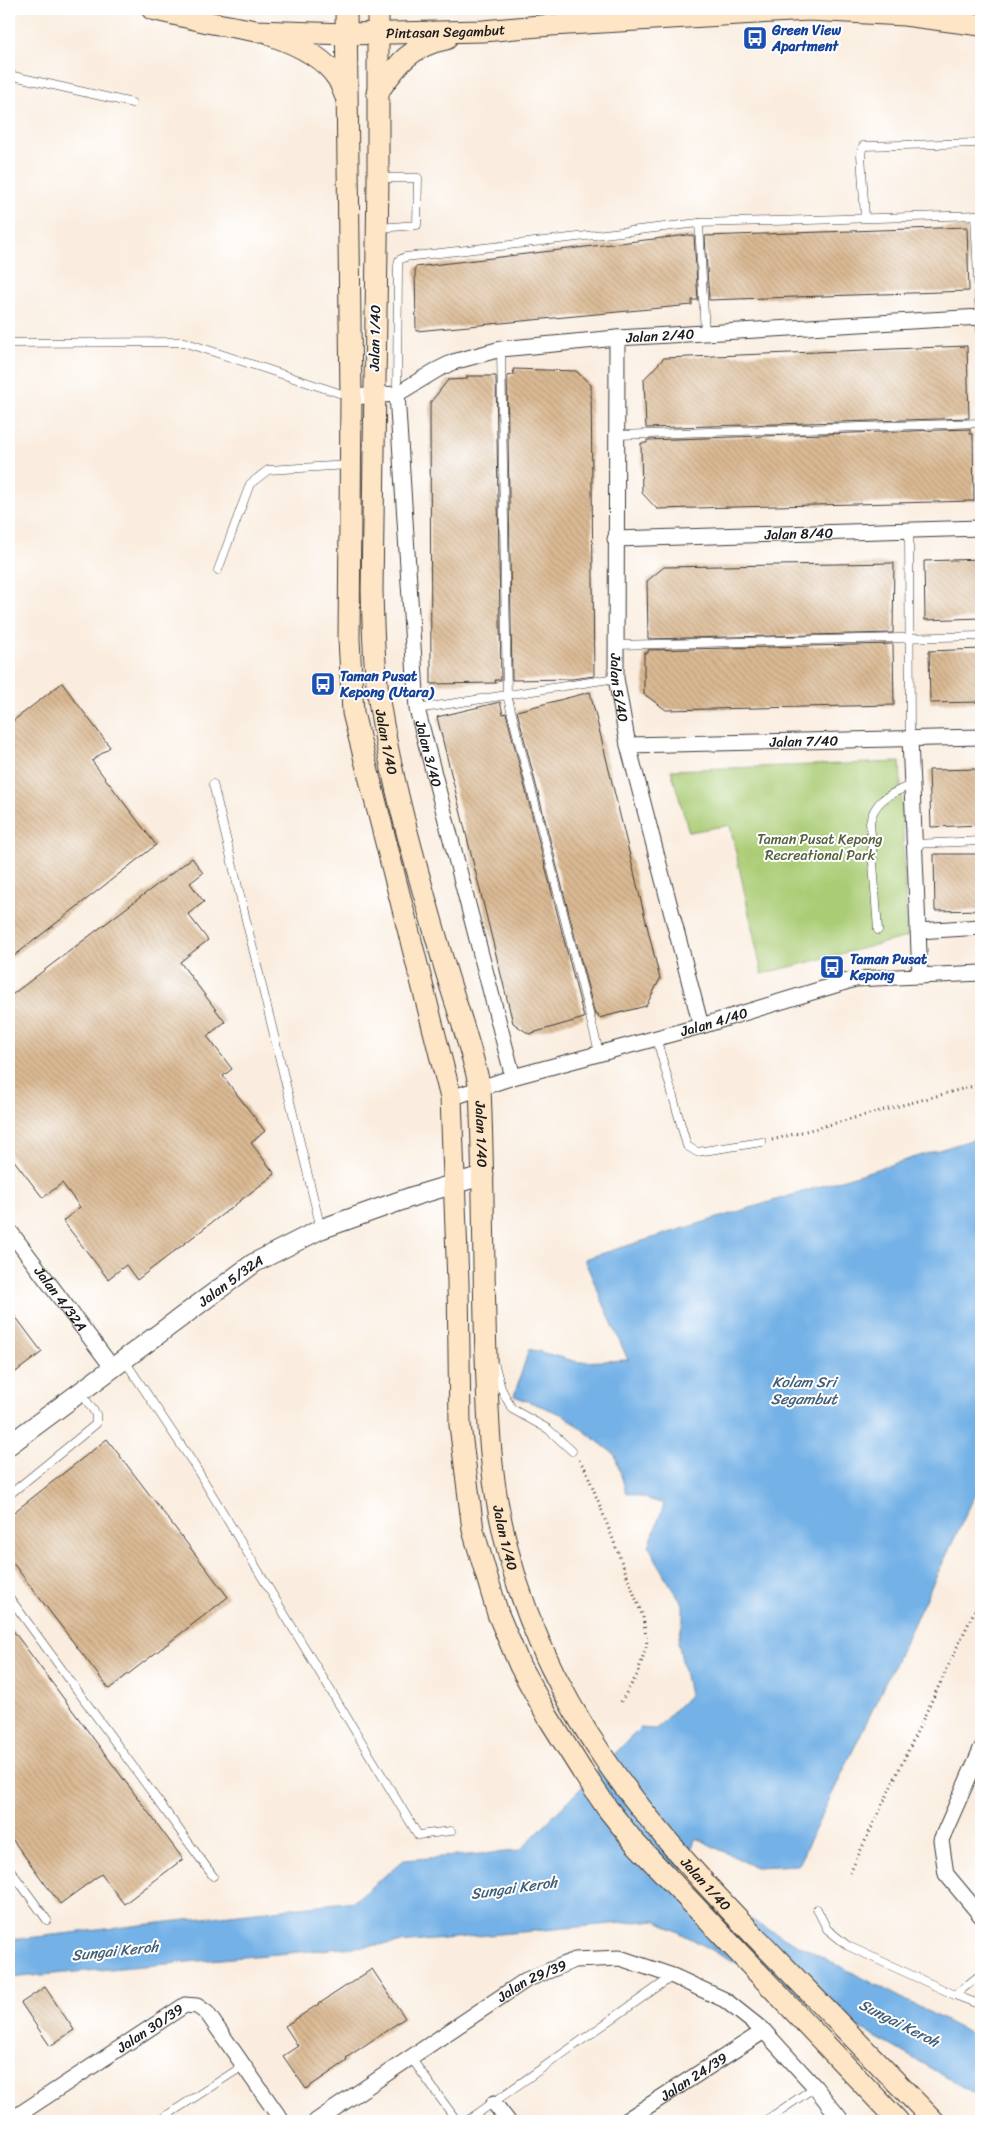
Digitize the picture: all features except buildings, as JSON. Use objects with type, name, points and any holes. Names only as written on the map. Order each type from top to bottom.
[{"type":"main road","name":"Pintasan Segambut","points":[[152,9],[212,23],[256,30],[346,34],[483,31],[552,24],[809,10],[904,15],[981,25]]},
{"type":"main road","name":"Jalan 1/40","points":[[346,9],[350,397],[349,639],[353,713],[450,1098],[455,1182],[460,1424],[472,1530],[498,1614],[520,1666],[548,1717],[607,1808],[635,1843],[898,2121]]},
{"type":"main road","name":"Jalan 1/40","points":[[378,9],[378,178],[372,590],[374,656],[380,707],[399,802],[443,962],[474,1058],[480,1088],[484,1175],[485,1328],[489,1426],[499,1514],[510,1561],[545,1657],[568,1704],[596,1750],[635,1803],[695,1874],[934,2121]]},
{"type":"main road","points":[[256,30],[289,42],[319,59],[338,79],[348,101]]},
{"type":"main road","points":[[377,93],[398,64],[422,46],[436,41],[483,31]]},
{"type":"street","name":"Jalan 2/40","points":[[350,397],[397,394],[453,362],[501,349],[617,338],[981,317]]},
{"type":"street","name":"Jalan 5/40","points":[[617,338],[616,678],[628,745],[701,1026]]},
{"type":"street","name":"Jalan 3/40","points":[[397,394],[417,709],[512,1077]]},
{"type":"street","name":"Jalan 8/40","points":[[615,540],[981,528]]},
{"type":"street","name":"Jalan 7/40","points":[[628,745],[981,737]]},
{"type":"street","points":[[910,739],[920,976]]},
{"type":"street","points":[[918,931],[981,927]]},
{"type":"street","name":"Jalan 4/40","points":[[450,1098],[512,1077],[701,1026],[855,979],[981,973]]},
{"type":"street","name":"Jalan 5/32A","points":[[9,1445],[254,1263],[321,1229],[455,1182],[484,1175]]},
{"type":"street","name":"Jalan 4/32A","points":[[9,1230],[118,1363]]},
{"type":"street","points":[[981,1749],[941,1840],[946,1874],[981,1916]]},
{"type":"street","name":"Jalan 29/39","points":[[316,2121],[526,1980],[575,1960],[620,1958],[673,1976],[725,2000],[764,2031],[842,2121]]},
{"type":"street","name":"Jalan 30/39","points":[[9,2120],[185,2005],[197,2006],[207,2013],[282,2121]]},
{"type":"street","name":"Jalan 24/39","points":[[630,2120],[764,2031]]},
{"type":"street","points":[[494,2103],[508,2121]]},
{"type":"lane","points":[[9,75],[132,103]]},
{"type":"lane","points":[[864,218],[861,154],[865,145],[981,143]]},
{"type":"lane","points":[[376,228],[417,225],[418,178],[378,178]]},
{"type":"lane","points":[[397,394],[399,260],[405,257],[699,223],[978,215],[981,340]]},
{"type":"lane","points":[[699,223],[705,334]]},
{"type":"lane","points":[[9,343],[184,342],[350,397]]},
{"type":"lane","points":[[501,349],[507,695],[599,1052]]},
{"type":"lane","points":[[617,435],[981,424]]},
{"type":"lane","points":[[218,570],[250,484],[259,476],[268,470],[349,465]]},
{"type":"lane","points":[[909,530],[910,739]]},
{"type":"lane","points":[[615,645],[981,636]]},
{"type":"lane","points":[[417,709],[616,678]]},
{"type":"lane","points":[[213,784],[321,1229]]},
{"type":"lane","points":[[878,930],[870,822],[873,809],[880,800],[912,784]]},
{"type":"lane","points":[[914,844],[981,841]]},
{"type":"lane","points":[[656,1037],[687,1146],[697,1152],[762,1142]]},
{"type":"lane","points":[[485,1328],[501,1388],[512,1410],[548,1429],[572,1451]]},
{"type":"lane","points":[[118,1363],[193,1463],[418,1835],[451,1831]]},
{"type":"lane","points":[[9,1495],[96,1424],[96,1414],[80,1391]]},
{"type":"lane","points":[[9,1597],[213,1876]]},
{"type":"lane","points":[[9,1868],[47,1920]]},
{"type":"lane","points":[[817,1910],[827,1929],[848,1946],[981,2005]]},
{"type":"lane","points":[[955,1994],[981,1974]]},
{"type":"lane","points":[[467,2121],[673,1976]]},
{"type":"lane","points":[[411,2058],[457,2121]]},
{"type":"lane","points":[[158,2121],[243,2066]]},
{"type":"lane","points":[[766,2121],[815,2088]]},
{"type":"path","points":[[762,1142],[981,1084]]},
{"type":"path","points":[[572,1451],[586,1470],[643,1618],[647,1644],[637,1675],[620,1705]]},
{"type":"path","points":[[850,1873],[981,1597]]},
{"type":"green space","name":"Taman Pusat Kepong Recreational Park","points":[[900,762],[907,937],[762,974],[730,825],[689,832],[671,770]]},
{"type":"water","name":"Kolam Sri Segambut","points":[[981,1137],[981,1483],[798,1865],[755,1867],[696,1838],[677,1882],[981,2039],[981,2097],[890,2045],[656,1920],[9,1978],[9,1940],[354,1901],[404,1860],[519,1851],[640,1728],[656,1729],[689,1695],[678,1641],[683,1621],[683,1604],[664,1575],[649,1546],[664,1504],[626,1492],[615,1455],[564,1415],[514,1396],[529,1349],[578,1362],[628,1360],[584,1259]]},
{"type":"place","name":"Green View Apartment","points":[[755,38]]},
{"type":"place","name":"Taman Pusat Kepong (Utara)","points":[[323,684]]},
{"type":"place","name":"Taman Pusat Kepong","points":[[832,967]]},
{"type":"water label","name":"Sungai Keroh","points":[[514,1888]]},
{"type":"water label","name":"Sungai Keroh","points":[[115,1951]]},
{"type":"water label","name":"Sungai Keroh","points":[[899,2023]]}]
